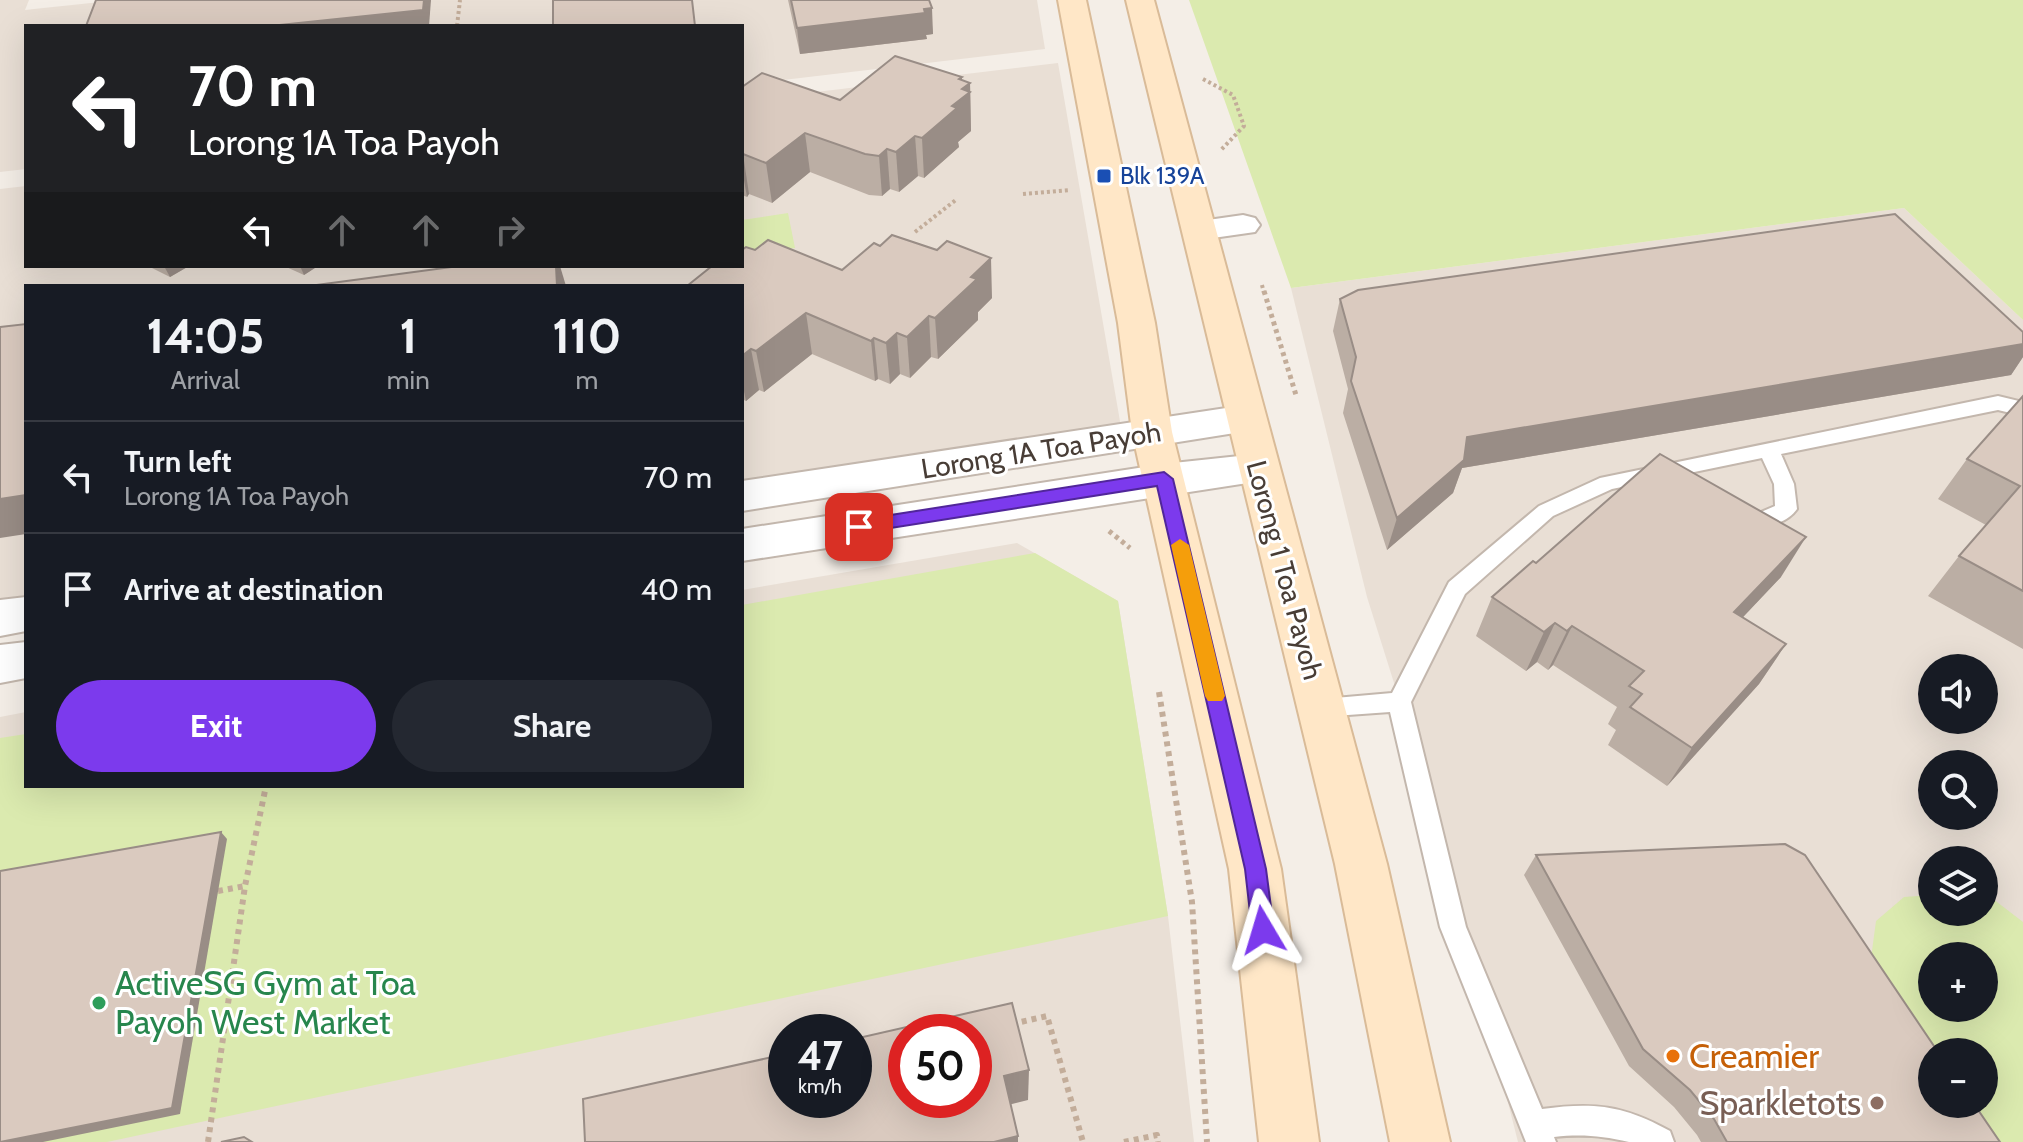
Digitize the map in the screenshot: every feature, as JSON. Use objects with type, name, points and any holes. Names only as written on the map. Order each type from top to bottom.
[{"type":"main road","points":[[1072,0],[1116,216],[1158,455],[1255,869],[1289,1142]]},
{"type":"main road","name":"Lorong 1 Toa Payoh","points":[[1140,0],[1361,864],[1420,1142]]},
{"type":"street","points":[[1199,230],[1243,225]]},
{"type":"street","name":"Lorong 1A Toa Payoh","points":[[744,545],[1158,455],[1246,419]]},
{"type":"street","name":"Lorong 1A Toa Payoh","points":[[744,496],[1158,455],[1258,469]]},
{"type":"street","points":[[0,618],[24,614]]},
{"type":"street","points":[[0,664],[24,660]]},
{"type":"lane","points":[[1659,1142],[1633,1126],[1595,1117],[1538,1133],[1453,927],[1399,702],[1457,588],[1546,511],[1607,483],[1673,478],[1769,450],[1998,403],[2023,409]]},
{"type":"lane","points":[[1723,517],[1755,521],[1774,517],[1786,509],[1784,484],[1769,450]]},
{"type":"lane","points":[[1320,707],[1399,702]]},
{"type":"path","points":[[457,24],[460,0]]},
{"type":"path","points":[[915,232],[957,199]]},
{"type":"path","points":[[1243,225],[1296,395]]},
{"type":"path","points":[[1106,529],[1137,554]]},
{"type":"path","points":[[1159,690],[1192,902],[1207,1142]]},
{"type":"path","points":[[208,1142],[245,886],[266,788]]},
{"type":"path","points":[[218,891],[245,886]]},
{"type":"path","points":[[1009,1024],[1047,1016],[1083,1142]]},
{"type":"path","points":[[1124,1142],[1157,1135],[1158,1142]]},
{"type":"shaded area","points":[[0,0],[29,0],[25,10],[119,0],[1037,0],[1045,49],[744,85],[744,24],[24,24],[24,169],[0,172]]},
{"type":"shaded area","points":[[1058,63],[1121,427],[744,485],[744,284],[24,284],[24,595],[0,599],[0,189],[24,186],[24,268],[744,268],[744,101]]},
{"type":"shaded area","points":[[1904,208],[2023,320],[2023,1142],[1518,1142],[1433,807],[1367,597],[1291,288]]},
{"type":"shaded area","points":[[1017,543],[1118,601],[1168,916],[1194,1142],[0,1142],[0,717],[24,712],[24,788],[744,788],[744,590]]},
{"type":"green space","points":[[1189,0],[2023,0],[2023,320],[1904,208],[1291,288]]},
{"type":"green space","points":[[788,213],[795,248],[744,256],[744,220]]},
{"type":"green space","points":[[1035,553],[1118,601],[1168,916],[107,1142],[0,1142],[0,738],[24,734],[24,788],[744,788],[744,605]]},
{"type":"green space","points":[[1918,896],[1918,926],[1998,926],[1998,903],[2023,922],[2023,1142],[1985,1142],[1969,1118],[1998,1118],[1998,1038],[1921,1038],[1869,973],[1876,921],[1904,897]]},
{"type":"building","points":[[96,0],[424,0],[423,10],[289,24],[87,24]]},
{"type":"building","points":[[553,0],[692,0],[695,24],[553,24]]},
{"type":"building","points":[[791,0],[929,0],[932,8],[924,9],[925,13],[797,28]]},
{"type":"building","points":[[895,56],[962,77],[959,79],[970,83],[962,89],[970,92],[952,106],[957,108],[922,138],[915,136],[896,152],[887,149],[879,156],[865,154],[805,133],[766,163],[744,154],[744,86],[762,73],[840,100]]},
{"type":"building","points":[[1895,214],[2023,332],[2023,344],[1467,437],[1464,460],[1397,518],[1351,381],[1356,357],[1340,299],[1358,290]]},
{"type":"building","points":[[892,235],[937,250],[947,241],[991,258],[971,277],[977,279],[935,318],[929,316],[907,337],[897,333],[886,343],[874,338],[871,341],[806,313],[756,351],[751,349],[744,354],[744,284],[690,284],[710,268],[744,268],[744,248],[755,250],[768,240],[842,270],[874,243],[880,246]]},
{"type":"building","points":[[444,268],[556,268],[557,284],[324,284]]},
{"type":"building","points":[[24,324],[24,495],[0,499],[0,327]]},
{"type":"building","points":[[2023,396],[2023,591],[1959,556],[2020,486],[1967,459]]},
{"type":"building","points":[[1660,454],[1806,537],[1734,612],[1786,644],[1692,748],[1630,707],[1642,694],[1629,686],[1644,671],[1572,626],[1567,631],[1555,623],[1544,632],[1492,597],[1533,561],[1536,563]]},
{"type":"building","name":"ActiveSG Gym at Toa Payoh West Market","points":[[221,832],[172,1108],[0,1142],[0,871]]},
{"type":"building","points":[[1785,844],[1805,855],[1929,1038],[1918,1038],[1918,1118],[1984,1118],[2000,1142],[1727,1142],[1714,1119],[1690,1090],[1643,1049],[1536,855]]},
{"type":"building","points":[[1012,1003],[1029,1070],[1004,1076],[1018,1136],[994,1142],[585,1142],[583,1099],[768,1058],[768,1118],[872,1118],[872,1035],[888,1031],[888,1118],[992,1118],[992,1014],[964,1014]]},
{"type":"building","points":[[244,1137],[252,1142],[221,1142]]},
{"type":"slow traffic","points":[[1180,545],[1215,696]]},
{"type":"place","name":"Blk 139A","points":[[1104,176]]},
{"type":"place","name":"ActiveSG Gym at Toa Payoh West Market","points":[[99,1003]]},
{"type":"place","name":"Creamier","points":[[1673,1056]]},
{"type":"place","name":"Sparkletots","points":[[1877,1103]]},
{"type":"route","points":[[859,527],[1164,479],[1255,869],[1263,930]]}]
